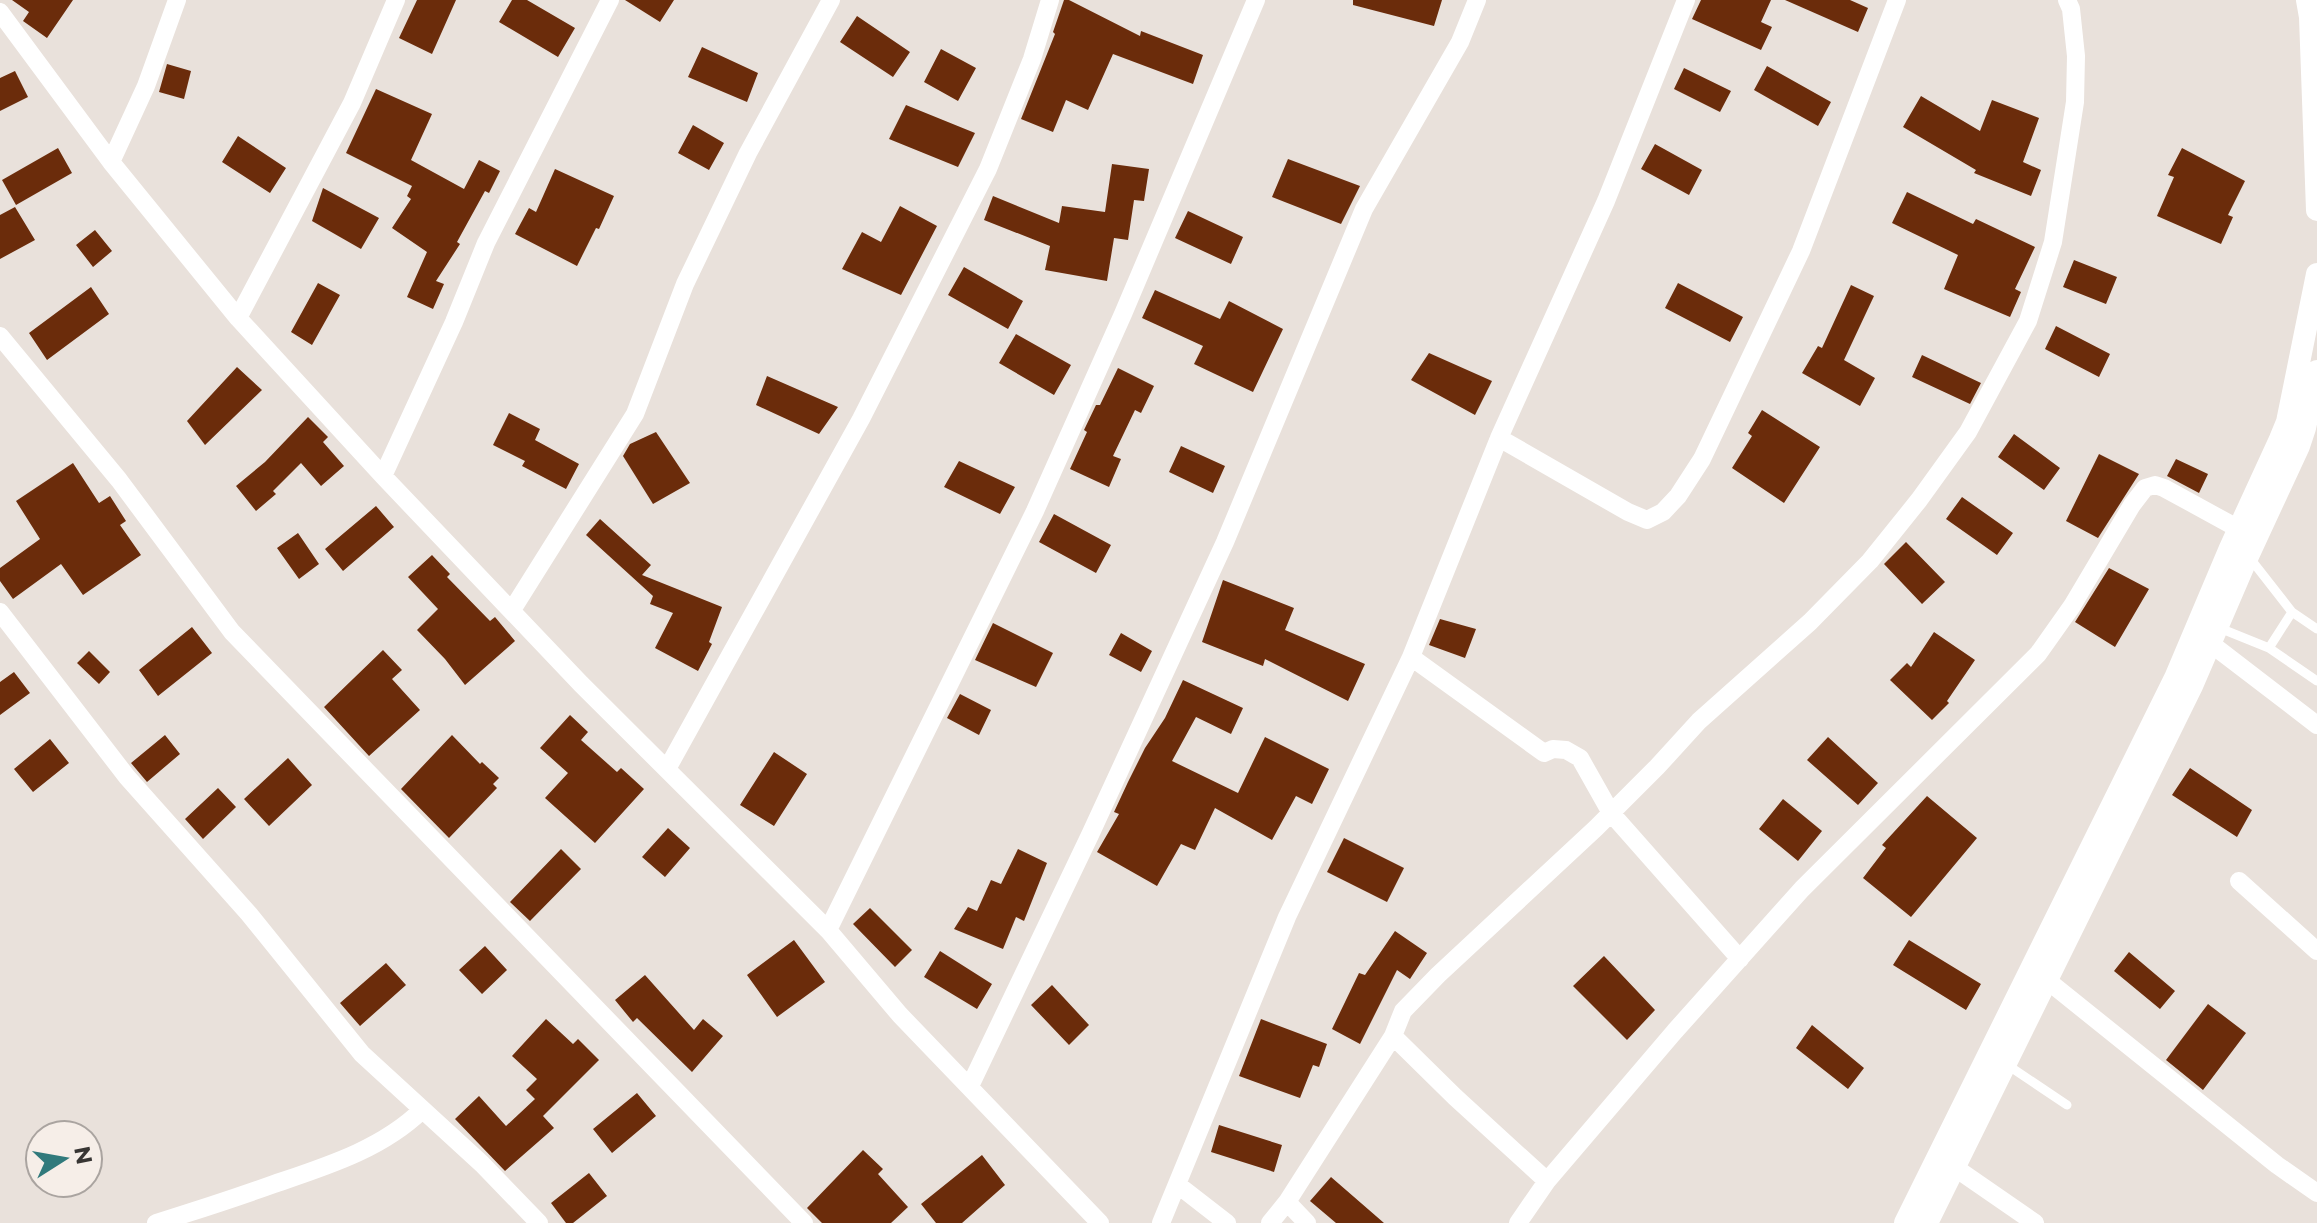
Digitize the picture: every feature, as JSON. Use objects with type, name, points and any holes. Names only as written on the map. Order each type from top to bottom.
[{"type":"street","points":[[111,162],[146,86],[177,0]]},
{"type":"street","points":[[238,318],[352,103],[396,0]]},
{"type":"street","points":[[383,476],[454,322],[486,243],[610,0]]},
{"type":"street","points":[[512,610],[635,414],[685,284],[748,153],[831,0]]},
{"type":"street","points":[[667,769],[861,419],[988,169],[1032,59],[1050,0]]},
{"type":"street","points":[[828,930],[973,642],[1035,511],[1123,314],[1256,0]]},
{"type":"street","points":[[970,1086],[1225,542],[1364,209],[1460,42],[1477,0]]},
{"type":"street","points":[[1161,1223],[1287,917],[1411,657],[1499,438],[1606,201],[1686,0]]},
{"type":"street","points":[[1499,438],[1647,520],[1663,512],[1678,496],[1702,459],[1801,251],[1897,0]]},
{"type":"street","points":[[1270,1223],[1287,1202],[1393,1036],[1403,1011],[1611,813],[1699,721],[1810,622],[1870,561],[1968,432],[2028,321],[2053,242],[2075,102],[2076,56],[2071,9],[2067,0]]},
{"type":"street","points":[[2307,0],[2317,210]]},
{"type":"street","points":[[0,12],[111,162],[238,318],[581,684],[828,930],[900,1015],[1100,1223]]},
{"type":"street","points":[[1905,1223],[2175,678],[2287,422],[2317,274]]},
{"type":"street","points":[[0,336],[119,480],[232,632],[804,1223]]},
{"type":"street","points":[[1927,1223],[2192,686],[2248,556],[2311,436],[2317,371]]},
{"type":"street","points":[[1518,1223],[1547,1181],[1802,889],[2038,654],[2072,606],[2145,488],[2155,485],[2164,488],[2239,529]]},
{"type":"street","points":[[0,612],[127,777],[249,914],[362,1054],[482,1164],[539,1223]]},
{"type":"street","points":[[2214,635],[2317,725]]},
{"type":"street","points":[[1411,657],[1544,753],[1553,749],[1566,750],[1580,758],[1611,813],[1740,959]]},
{"type":"street","points":[[2239,881],[2317,951]]},
{"type":"street","points":[[2048,981],[2277,1165],[2317,1193]]},
{"type":"street","points":[[1393,1036],[1547,1181]]},
{"type":"street","points":[[156,1223],[334,1163],[381,1142],[408,1124],[422,1110]]},
{"type":"street","points":[[1954,1167],[2035,1223]]},
{"type":"street","points":[[1178,1185],[1227,1223]]},
{"type":"street","points":[[1287,1202],[1307,1223]]},
{"type":"lane","points":[[2248,556],[2292,612],[2317,629]]},
{"type":"lane","points":[[2269,648],[2292,612]]},
{"type":"lane","points":[[2214,635],[2269,648],[2317,681]]},
{"type":"lane","points":[[2006,1064],[2067,1105]]},
{"type":"building","points":[[12,0],[73,0],[47,38],[23,21],[29,12]]},
{"type":"building","points":[[417,0],[456,0],[432,54],[399,38]]},
{"type":"building","points":[[512,0],[527,0],[575,28],[558,57],[499,22]]},
{"type":"building","points":[[625,0],[674,0],[660,22]]},
{"type":"building","points":[[1064,0],[1140,36],[1141,31],[1203,55],[1193,84],[1113,54],[1088,110],[1066,100],[1053,132],[1021,119],[1055,34],[1053,32]]},
{"type":"building","points":[[1353,0],[1442,0],[1434,26],[1353,5]]},
{"type":"building","points":[[1701,0],[1771,0],[1761,22],[1772,27],[1761,50],[1692,19]]},
{"type":"building","points":[[1785,0],[1850,0],[1868,8],[1858,32]]},
{"type":"building","points":[[857,16],[910,52],[893,77],[840,42]]},
{"type":"building","points":[[702,47],[758,73],[747,102],[688,77]]},
{"type":"building","points":[[941,49],[976,68],[958,101],[924,82]]},
{"type":"building","points":[[167,64],[191,71],[184,99],[159,92]]},
{"type":"building","points":[[1767,66],[1831,102],[1818,126],[1754,90]]},
{"type":"building","points":[[1684,68],[1731,91],[1720,112],[1674,89]]},
{"type":"building","points":[[15,71],[28,97],[0,111],[0,78]]},
{"type":"building","points":[[376,89],[432,114],[411,160],[464,189],[479,160],[500,171],[489,193],[485,191],[457,242],[460,244],[436,281],[444,284],[433,309],[407,297],[427,252],[392,228],[411,199],[407,196],[412,186],[346,153]]},
{"type":"building","points":[[1921,96],[1980,131],[1992,100],[2039,118],[2023,162],[2041,170],[2031,196],[1974,173],[1976,170],[1903,127]]},
{"type":"building","points":[[906,105],[975,133],[958,167],[889,139]]},
{"type":"building","points":[[693,125],[724,143],[709,170],[678,153]]},
{"type":"building","points":[[238,136],[286,168],[270,193],[222,162]]},
{"type":"building","points":[[1655,144],[1702,170],[1689,195],[1641,169]]},
{"type":"building","points":[[58,148],[72,173],[16,205],[2,180]]},
{"type":"building","points":[[2182,148],[2245,181],[2228,215],[2233,217],[2221,244],[2157,216],[2174,177],[2168,175]]},
{"type":"building","points":[[1288,159],[1360,186],[1341,224],[1272,197]]},
{"type":"building","points":[[1112,164],[1149,169],[1144,201],[1134,200],[1128,240],[1114,238],[1107,281],[1045,270],[1050,246],[984,220],[993,196],[1059,223],[1062,206],[1105,212]]},
{"type":"building","points":[[555,169],[614,196],[577,266],[515,234],[529,208],[536,212]]},
{"type":"building","points":[[323,188],[379,218],[361,249],[312,221]]},
{"type":"building","points":[[1907,192],[1973,224],[1976,219],[2035,247],[2015,289],[2021,292],[2010,317],[1944,289],[1958,255],[1892,223]]},
{"type":"building","points":[[900,206],[937,226],[901,295],[842,269],[862,232],[881,242]]},
{"type":"building","points":[[15,207],[35,240],[0,259],[0,215]]},
{"type":"building","points":[[1188,211],[1243,237],[1231,264],[1175,238]]},
{"type":"building","points":[[95,230],[112,251],[93,267],[76,245]]},
{"type":"building","points":[[2074,260],[2117,277],[2106,304],[2063,287]]},
{"type":"building","points":[[964,267],[1023,301],[1008,329],[948,295]]},
{"type":"building","points":[[318,283],[340,295],[312,345],[291,332]]},
{"type":"building","points":[[1678,283],[1743,317],[1730,342],[1665,308]]},
{"type":"building","points":[[1851,285],[1874,296],[1844,360],[1875,378],[1860,406],[1802,373],[1818,346],[1822,348]]},
{"type":"building","points":[[91,287],[109,314],[47,360],[29,333]]},
{"type":"building","points":[[1155,290],[1220,319],[1229,301],[1283,329],[1253,392],[1194,364],[1203,346],[1142,318]]},
{"type":"building","points":[[2056,326],[2110,354],[2099,377],[2045,349]]},
{"type":"building","points":[[1016,334],[1071,365],[1054,395],[999,363]]},
{"type":"building","points":[[1429,353],[1492,381],[1475,415],[1411,380]]},
{"type":"building","points":[[1922,355],[1981,383],[1970,404],[1912,377]]},
{"type":"building","points":[[237,367],[262,390],[205,445],[187,421]]},
{"type":"building","points":[[1118,368],[1154,386],[1141,413],[1135,410],[1113,456],[1121,459],[1109,487],[1070,469],[1087,432],[1084,430]]},
{"type":"building","points":[[767,376],[838,407],[819,434],[756,405]]},
{"type":"building","points":[[1762,410],[1820,447],[1784,503],[1732,468],[1752,436],[1748,433]]},
{"type":"building","points":[[509,413],[540,429],[535,440],[579,464],[566,489],[522,466],[525,461],[493,445]]},
{"type":"building","points":[[308,417],[328,437],[323,442],[344,466],[321,486],[301,463],[273,491],[276,494],[256,511],[236,486],[265,462]]},
{"type":"building","points":[[656,432],[690,483],[653,504],[623,456],[630,444]]},
{"type":"building","points":[[2014,434],[2060,468],[2044,490],[1998,457]]},
{"type":"building","points":[[1181,446],[1225,466],[1213,493],[1169,472]]},
{"type":"building","points":[[2099,454],[2139,474],[2098,538],[2066,521]]},
{"type":"building","points":[[2176,459],[2208,474],[2199,493],[2167,476]]},
{"type":"building","points":[[959,461],[1015,487],[1000,514],[944,487]]},
{"type":"building","points":[[73,463],[99,503],[110,496],[126,521],[120,525],[141,555],[83,595],[61,564],[13,599],[0,581],[0,568],[40,539],[16,501]]},
{"type":"building","points":[[1962,497],[2013,533],[1997,555],[1946,519]]},
{"type":"building","points":[[376,506],[394,527],[343,571],[325,549]]},
{"type":"building","points":[[1054,514],[1111,545],[1096,573],[1039,542]]},
{"type":"building","points":[[600,519],[651,565],[642,575],[722,607],[709,642],[712,644],[698,671],[655,648],[673,613],[650,604],[653,596],[586,535]]},
{"type":"building","points":[[298,533],[319,564],[299,579],[277,548]]},
{"type":"building","points":[[1906,542],[1945,582],[1922,604],[1884,564]]},
{"type":"building","points":[[432,555],[450,574],[447,577],[490,621],[495,617],[515,641],[465,685],[417,630],[438,609],[408,577]]},
{"type":"building","points":[[2109,568],[2149,589],[2115,647],[2075,622]]},
{"type":"building","points":[[1223,580],[1294,608],[1285,630],[1365,664],[1348,701],[1265,659],[1263,666],[1202,642]]},
{"type":"building","points":[[1440,619],[1476,629],[1465,658],[1429,645]]},
{"type":"building","points":[[993,623],[1053,653],[1036,687],[975,660]]},
{"type":"building","points":[[192,627],[212,653],[158,696],[139,670]]},
{"type":"building","points":[[1934,632],[1975,660],[1947,701],[1949,703],[1932,720],[1890,680],[1907,663],[1911,667]]},
{"type":"building","points":[[1121,633],[1152,651],[1141,672],[1109,655]]},
{"type":"building","points":[[383,650],[402,670],[392,679],[420,710],[369,756],[324,707]]},
{"type":"building","points":[[89,651],[110,672],[99,684],[77,663]]},
{"type":"building","points":[[14,672],[30,693],[0,715],[0,682]]},
{"type":"building","points":[[1183,680],[1243,708],[1231,734],[1196,717],[1172,761],[1238,793],[1265,737],[1329,769],[1312,804],[1296,796],[1272,840],[1215,808],[1195,850],[1181,844],[1157,886],[1097,852],[1119,814],[1114,812],[1145,748],[1165,718]]},
{"type":"building","points":[[960,694],[991,710],[979,735],[947,718]]},
{"type":"building","points":[[570,715],[588,732],[581,740],[617,772],[621,768],[644,789],[595,843],[545,798],[568,773],[540,748]]},
{"type":"building","points":[[165,735],[180,754],[147,782],[131,763]]},
{"type":"building","points":[[452,735],[480,764],[482,762],[499,778],[493,784],[497,788],[449,838],[401,789]]},
{"type":"building","points":[[1828,737],[1878,783],[1858,805],[1807,760]]},
{"type":"building","points":[[50,739],[69,763],[33,792],[14,769]]},
{"type":"building","points":[[774,752],[807,774],[774,826],[740,805]]},
{"type":"building","points":[[288,758],[312,785],[269,826],[244,799]]},
{"type":"building","points":[[2190,768],[2252,810],[2237,837],[2172,795]]},
{"type":"building","points":[[218,788],[236,807],[203,839],[185,819]]},
{"type":"building","points":[[1927,796],[1977,838],[1911,917],[1863,878],[1886,848],[1882,845]]},
{"type":"building","points":[[1783,799],[1822,831],[1798,861],[1759,829]]},
{"type":"building","points":[[668,828],[690,848],[665,877],[642,857]]},
{"type":"building","points":[[1344,838],[1404,868],[1387,902],[1327,872]]},
{"type":"building","points":[[561,849],[581,869],[530,921],[510,902]]},
{"type":"building","points":[[1018,849],[1047,863],[1024,921],[1016,917],[1003,949],[954,929],[968,907],[977,911],[991,880],[1001,884]]},
{"type":"building","points":[[870,908],[912,950],[895,967],[853,924]]},
{"type":"building","points":[[1395,931],[1427,953],[1410,979],[1397,970],[1360,1044],[1332,1029],[1359,973],[1365,975]]},
{"type":"building","points":[[794,940],[825,982],[777,1017],[747,975]]},
{"type":"building","points":[[1909,940],[1981,984],[1966,1010],[1893,965]]},
{"type":"building","points":[[485,946],[507,970],[482,994],[459,970]]},
{"type":"building","points":[[940,951],[992,984],[977,1009],[924,977]]},
{"type":"building","points":[[2129,952],[2175,991],[2160,1009],[2114,971]]},
{"type":"building","points":[[1604,956],[1655,1010],[1627,1040],[1573,986]]},
{"type":"building","points":[[386,963],[406,985],[360,1026],[340,1003]]},
{"type":"building","points":[[645,975],[694,1030],[703,1019],[723,1036],[692,1072],[637,1018],[633,1022],[615,1000]]},
{"type":"building","points":[[1052,985],[1089,1025],[1069,1045],[1031,1005]]},
{"type":"building","points":[[2208,1004],[2246,1033],[2203,1090],[2166,1060]]},
{"type":"building","points":[[546,1019],[573,1044],[578,1039],[599,1060],[543,1116],[554,1128],[505,1171],[455,1119],[479,1096],[506,1126],[535,1099],[526,1090],[537,1079],[512,1056]]},
{"type":"building","points":[[1261,1019],[1327,1044],[1319,1067],[1313,1065],[1300,1098],[1239,1076]]},
{"type":"building","points":[[1812,1025],[1864,1068],[1848,1089],[1796,1048]]},
{"type":"building","points":[[637,1093],[656,1116],[612,1153],[593,1129]]},
{"type":"building","points":[[1219,1125],[1282,1145],[1274,1172],[1211,1152]]},
{"type":"building","points":[[863,1150],[883,1169],[878,1174],[908,1207],[891,1223],[822,1223],[807,1208]]},
{"type":"building","points":[[982,1155],[1005,1185],[962,1223],[936,1223],[921,1204]]},
{"type":"building","points":[[589,1173],[607,1196],[573,1223],[566,1223],[551,1203]]},
{"type":"building","points":[[1331,1177],[1384,1223],[1336,1223],[1310,1201]]}]
